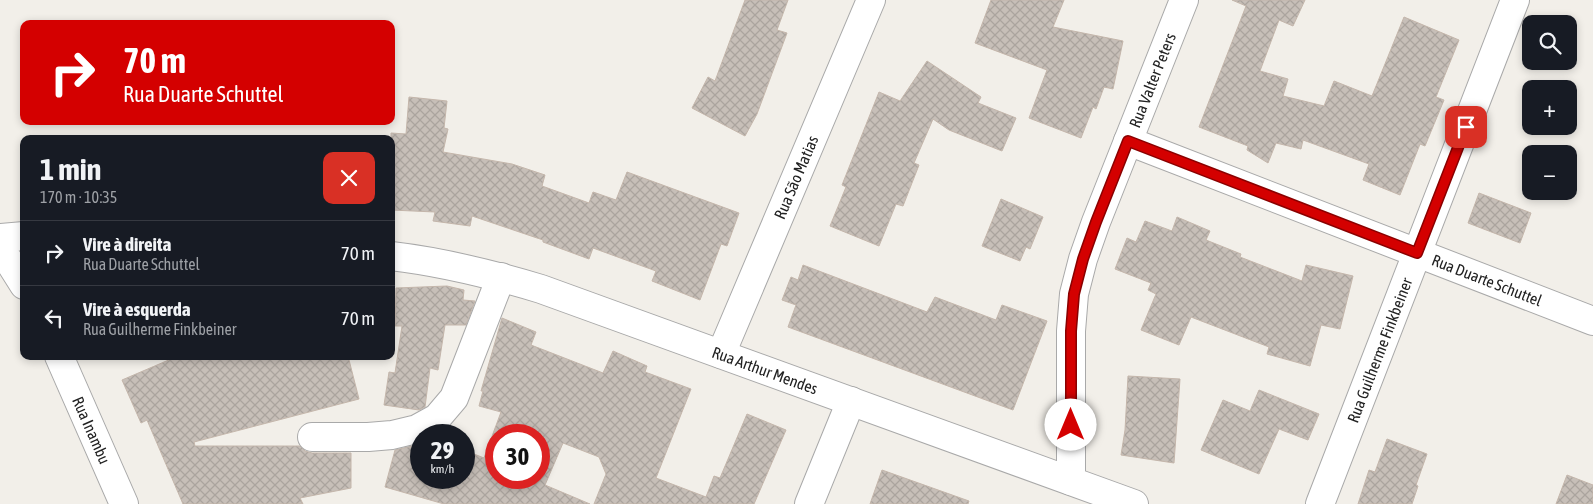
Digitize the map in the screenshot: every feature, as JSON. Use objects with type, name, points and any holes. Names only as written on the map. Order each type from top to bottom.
[{"type":"street","name":"Rua São Matias","points":[[721,354],[871,0]]},
{"type":"street","name":"Rua Valter Peters","points":[[1071,481],[1071,331],[1074,294],[1083,259],[1096,222],[1184,0]]},
{"type":"street","name":"Rua Guilherme Finkbeiner","points":[[1320,504],[1515,0]]},
{"type":"street","name":"Rua Duarte Schuttel","points":[[1128,141],[1593,321]]},
{"type":"street","points":[[0,238],[20,236]]},
{"type":"street","points":[[0,247],[20,279]]},
{"type":"street","name":"Rua Arthur Mendes","points":[[395,256],[433,261],[501,277],[540,289],[1134,504]]},
{"type":"street","points":[[312,437],[392,435],[417,429],[437,418],[454,398],[501,277]]},
{"type":"street","name":"Rua Inambu","points":[[61,360],[124,504]]},
{"type":"street","points":[[808,504],[851,401]]},
{"type":"building","points":[[745,0],[788,0],[777,30],[787,33],[757,114],[745,136],[692,108],[708,77],[715,81]]},
{"type":"building","points":[[991,0],[1064,0],[1053,27],[1123,41],[1113,89],[1104,87],[1096,109],[1093,107],[1081,138],[1029,118],[1047,70],[975,43]]},
{"type":"building","points":[[1232,0],[1305,0],[1293,26],[1279,20],[1260,71],[1288,79],[1283,96],[1324,106],[1334,81],[1372,96],[1404,17],[1459,40],[1436,97],[1444,100],[1425,146],[1420,144],[1400,195],[1363,180],[1369,164],[1303,140],[1301,149],[1276,143],[1268,163],[1247,150],[1248,146],[1199,127],[1246,6]]},
{"type":"building","points":[[927,61],[981,97],[978,103],[1016,118],[1002,151],[949,130],[933,119],[914,163],[919,165],[903,206],[896,204],[879,246],[830,226],[846,187],[842,185],[879,92],[900,101]]},
{"type":"building","points":[[409,97],[447,101],[444,128],[448,129],[443,152],[512,164],[545,175],[542,186],[589,203],[593,192],[616,200],[627,172],[739,213],[727,246],[721,244],[700,300],[652,281],[656,271],[593,248],[589,259],[543,242],[543,240],[472,216],[470,226],[433,221],[435,212],[395,210],[395,135],[391,135],[391,133],[406,134]]},
{"type":"building","points":[[1479,193],[1531,213],[1520,243],[1468,223]]},
{"type":"building","points":[[1001,199],[1043,217],[1030,249],[1026,247],[1020,261],[982,246]]},
{"type":"building","points":[[1177,217],[1210,231],[1206,240],[1241,254],[1240,257],[1302,281],[1306,265],[1353,276],[1340,329],[1321,325],[1310,366],[1267,354],[1269,347],[1191,317],[1179,345],[1141,330],[1156,294],[1148,290],[1151,283],[1115,269],[1127,238],[1136,242],[1145,221],[1172,231]]},
{"type":"building","points":[[803,265],[927,312],[935,297],[996,320],[1002,305],[1047,321],[1013,410],[788,327],[796,305],[782,300],[791,277],[798,280]]},
{"type":"building","points":[[447,286],[464,290],[463,300],[475,301],[466,325],[445,325],[438,370],[430,368],[425,407],[419,410],[384,405],[389,372],[395,373],[402,326],[395,326],[396,288]]},
{"type":"building","points":[[502,318],[536,332],[531,345],[603,373],[613,351],[647,366],[645,372],[691,389],[656,478],[706,497],[714,476],[720,478],[747,414],[786,430],[754,504],[594,504],[606,474],[599,457],[563,443],[550,473],[550,424],[497,424],[501,412],[479,406],[483,391],[481,391]]},
{"type":"building","points":[[169,360],[349,360],[359,399],[194,442],[195,446],[300,446],[305,451],[312,453],[351,453],[351,488],[300,498],[303,504],[183,504],[147,420],[141,423],[122,380]]},
{"type":"building","points":[[1128,376],[1180,379],[1174,463],[1121,455],[1125,430]]},
{"type":"building","points":[[1259,390],[1319,414],[1308,440],[1279,429],[1259,474],[1201,450],[1223,400],[1250,411]]},
{"type":"building","points":[[1387,439],[1427,454],[1416,485],[1418,486],[1412,504],[1358,504],[1369,470],[1375,472]]},
{"type":"building","points":[[410,447],[410,489],[475,489],[475,454],[484,458],[485,455],[485,489],[550,489],[550,487],[590,504],[444,504],[385,487],[395,450]]},
{"type":"building","points":[[882,470],[969,501],[968,504],[870,504]]},
{"type":"building","points":[[1567,475],[1593,485],[1593,504],[1556,504]]},
{"type":"route","points":[[1071,425],[1071,331],[1074,294],[1083,259],[1096,222],[1128,141],[1417,253],[1466,127]]}]
